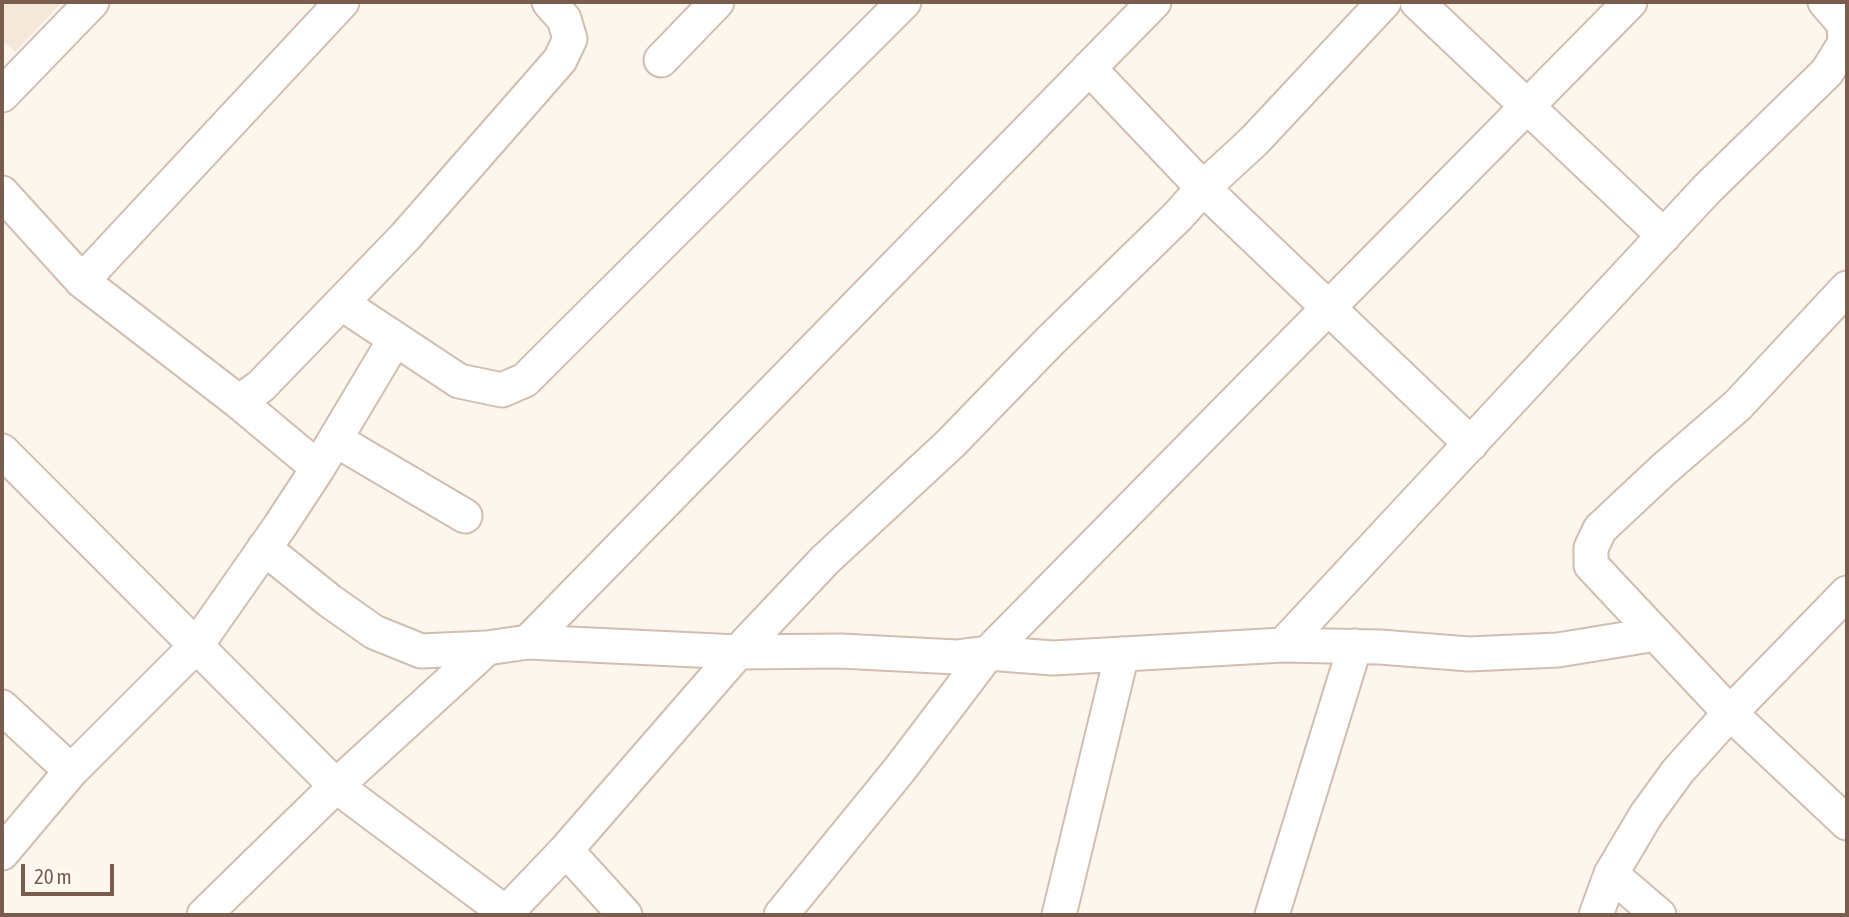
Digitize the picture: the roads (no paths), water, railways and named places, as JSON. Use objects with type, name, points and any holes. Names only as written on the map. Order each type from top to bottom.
[{"type":"street","points":[[2,95],[92,2]]},
{"type":"street","points":[[82,281],[342,2]]},
{"type":"street","points":[[239,402],[261,386],[405,237],[560,60],[570,39],[564,19],[549,2]]},
{"type":"street","points":[[661,60],[717,2]]},
{"type":"street","points":[[341,303],[459,381],[502,390],[525,380],[904,2]]},
{"type":"street","points":[[528,642],[1154,2]]},
{"type":"street","points":[[2,451],[336,786],[505,914],[566,850],[738,652],[825,560],[950,444],[1203,188],[1254,141],[1384,2]]},
{"type":"street","points":[[1417,2],[1664,236]]},
{"type":"street","points":[[781,915],[900,769],[988,653],[1630,2]]},
{"type":"street","points":[[1283,645],[1707,189],[1827,72],[1844,43],[1844,24],[1825,2]]},
{"type":"street","points":[[1089,68],[1203,188],[1471,444]]},
{"type":"street","points":[[2,193],[82,281],[239,402],[318,468]]},
{"type":"street","points":[[1847,288],[1738,405],[1600,529],[1591,548],[1591,565],[1730,713],[1847,823]]},
{"type":"street","points":[[2,853],[71,771],[196,646],[318,468],[395,339]]},
{"type":"street","points":[[336,440],[465,516]]},
{"type":"street","points":[[264,548],[374,632],[421,651],[487,648],[528,642],[738,652],[841,651],[956,657],[988,653],[1053,658],[1283,645],[1354,646],[1469,654],[1558,650],[1656,634]]},
{"type":"street","points":[[1596,915],[1611,874],[1646,815],[1678,771],[1730,713],[1847,593]]},
{"type":"street","points":[[1272,915],[1354,646]]},
{"type":"street","points":[[204,915],[336,786],[487,648]]},
{"type":"street","points":[[1059,915],[1122,654]]},
{"type":"street","points":[[2,707],[71,771]]},
{"type":"street","points":[[566,850],[625,915]]},
{"type":"street","points":[[1611,874],[1659,915]]}]
